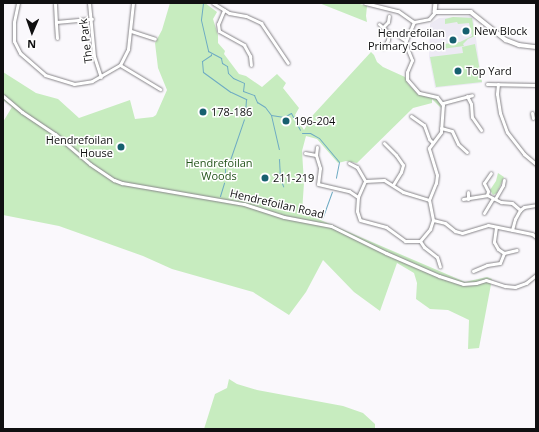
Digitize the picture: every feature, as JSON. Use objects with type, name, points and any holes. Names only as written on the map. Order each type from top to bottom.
[{"type":"street","points":[[18,3],[14,22],[14,40],[20,53],[45,75],[67,82],[83,83],[101,77],[120,65],[128,49],[133,3]]},
{"type":"street","name":"The Park","points":[[89,3],[92,19],[94,56],[101,77]]},
{"type":"street","points":[[213,3],[224,10],[246,16],[261,23],[288,63]]},
{"type":"street","points":[[365,3],[398,11],[414,22],[429,19],[435,12],[436,3]]},
{"type":"street","points":[[55,4],[58,38]]},
{"type":"street","points":[[224,10],[218,24],[219,31],[244,45],[250,56],[251,65]]},
{"type":"street","points":[[435,12],[471,12],[506,40],[536,47]]},
{"type":"street","points":[[383,28],[388,22],[389,16]]},
{"type":"street","points":[[56,22],[92,19]]},
{"type":"street","points":[[414,22],[405,46],[412,60],[407,72],[407,78],[419,93],[437,97],[442,103],[441,128],[439,136],[432,142],[429,151],[436,170],[437,179],[429,200],[433,220],[430,229],[420,241]]},
{"type":"street","points":[[379,24],[389,34],[396,34],[406,41]]},
{"type":"street","points":[[130,31],[155,39]]},
{"type":"street","points":[[383,48],[389,34]]},
{"type":"street","points":[[120,65],[160,89]]},
{"type":"street","points":[[487,84],[536,85]]},
{"type":"street","points":[[498,84],[497,94],[500,112],[507,132],[524,154],[536,164]]},
{"type":"street","points":[[442,103],[472,95]]},
{"type":"street","name":"Hendrefoilan Road","points":[[3,96],[22,112],[55,134],[90,164],[114,180],[122,183],[244,204],[284,217],[331,226],[400,259],[439,276],[463,284],[476,283],[486,280],[505,286],[515,287],[526,283],[536,275]]},
{"type":"street","points":[[467,96],[471,104],[472,117],[481,130]]},
{"type":"street","points":[[411,116],[424,125],[429,139],[432,142]]},
{"type":"street","points":[[441,128],[452,131],[458,144],[467,152]]},
{"type":"street","points":[[384,143],[403,165],[402,172],[393,185]]},
{"type":"street","points":[[389,148],[393,145]]},
{"type":"street","points":[[317,147],[316,155],[320,168],[318,184],[349,191],[358,197]]},
{"type":"street","points":[[305,153],[316,155]]},
{"type":"street","points":[[351,163],[361,172],[365,181],[358,197],[357,211],[360,220],[386,227],[405,241],[420,241]]},
{"type":"street","points":[[487,195],[488,191],[484,183],[491,173]]},
{"type":"street","points":[[365,181],[384,180],[403,192],[429,200]]},
{"type":"street","points":[[484,213],[503,186],[504,180]]},
{"type":"street","points":[[468,192],[468,199]]},
{"type":"street","points":[[463,199],[487,195],[512,203],[520,210]]},
{"type":"street","points":[[512,230],[515,219],[520,210],[524,206],[536,205]]},
{"type":"street","points":[[433,220],[445,223],[455,231],[462,233],[470,232],[481,226],[512,230],[532,234],[536,237]]},
{"type":"street","points":[[496,227],[494,242],[498,249],[504,253],[517,250]]},
{"type":"street","points":[[420,241],[424,247],[437,257],[440,261],[440,267]]},
{"type":"street","points":[[473,271],[500,263],[504,253]]},
{"type":"street","points":[[481,268],[483,273]]},
{"type":"shaded area","name":"Hendrefoilan Primary School","points":[[473,16],[482,83],[435,88],[429,57],[430,24],[439,18]]},
{"type":"green space","name":"Hendrefoilan Woods","points":[[170,3],[205,3],[217,12],[213,19],[218,35],[218,43],[225,51],[224,54],[239,74],[246,76],[262,87],[277,74],[286,83],[283,88],[299,108],[295,115],[304,130],[313,115],[371,52],[377,62],[383,67],[405,77],[408,84],[418,94],[439,100],[441,108],[432,99],[432,103],[413,108],[357,163],[346,161],[338,163],[317,139],[306,136],[302,151],[304,183],[302,212],[465,282],[487,277],[492,279],[479,348],[468,349],[469,320],[448,310],[430,309],[416,299],[417,283],[414,273],[397,263],[380,311],[354,292],[323,260],[306,292],[289,315],[253,292],[172,269],[143,256],[59,226],[3,215],[3,122],[12,107],[3,100],[3,72],[36,93],[58,99],[79,118],[130,100],[135,119],[153,117],[156,115],[167,90],[158,68],[155,43],[162,30]]},
{"type":"green space","points":[[319,3],[356,3],[367,6],[367,22]]},
{"type":"green space","points":[[453,17],[472,18],[475,36],[468,39],[463,44],[464,46],[442,49],[444,44],[460,42],[472,36],[469,23],[458,24],[457,22],[445,24],[445,19]]},
{"type":"green space","points":[[475,44],[482,82],[436,87],[430,57],[463,53],[462,47]]},
{"type":"green space","points":[[498,173],[504,177],[497,193],[493,195],[490,190],[496,181]]},
{"type":"green space","points":[[229,379],[237,384],[257,390],[343,406],[363,413],[375,424],[375,429],[204,429],[215,394],[227,388]]},
{"type":"waterway","points":[[203,3],[201,20],[208,51],[221,58],[222,63],[227,66],[228,73],[233,78],[244,83],[243,91],[254,95],[257,102],[265,107],[271,115],[284,117],[291,113],[300,130]]},
{"type":"waterway","points":[[211,54],[202,61],[203,72],[231,92],[246,99],[245,114]]},
{"type":"waterway","points":[[271,115],[279,149]]},
{"type":"waterway","points":[[225,176],[225,168],[230,160],[244,119]]},
{"type":"waterway","points":[[302,133],[310,133],[319,138],[339,162],[336,178]]},
{"type":"waterway","points":[[279,159],[280,178],[283,186]]},
{"type":"waterway","points":[[220,196],[224,183]]},
{"type":"waterway","points":[[322,219],[332,192]]},
{"type":"place","name":"New Block","points":[[466,31]]},
{"type":"place","name":"Hendrefoilan Primary School","points":[[453,40]]},
{"type":"place","name":"Top Yard","points":[[458,71]]},
{"type":"place","name":"178-186","points":[[203,112]]},
{"type":"place","name":"196-204","points":[[286,121]]},
{"type":"place","name":"Hendrefoilan House","points":[[121,147]]},
{"type":"place","name":"211-219","points":[[265,178]]}]
